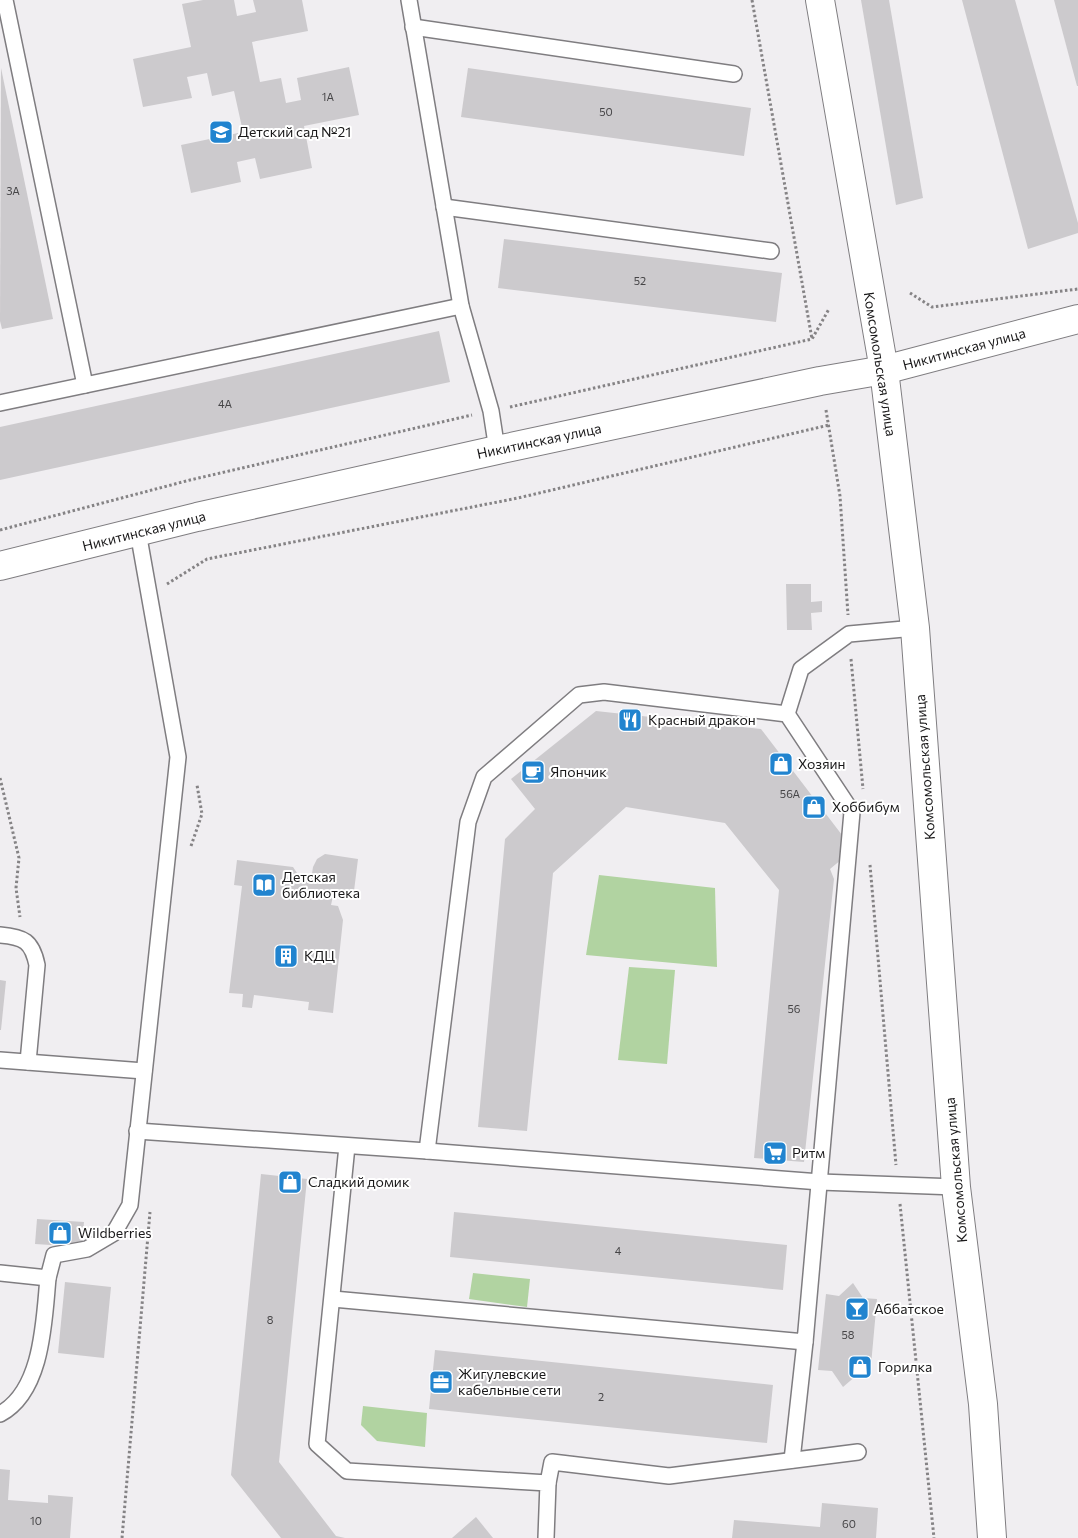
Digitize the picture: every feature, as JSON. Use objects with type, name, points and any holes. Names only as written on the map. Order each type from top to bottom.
[{"type":"street","name":"Комсомольская улица","points":[[820,0],[884,370],[915,628],[956,1187],[983,1404],[992,1538]]},
{"type":"street","name":"Никитинская улица","points":[[0,566],[138,532],[497,450],[820,381],[884,370],[1078,319]]},
{"type":"lane","points":[[5,0],[85,386]]},
{"type":"lane","points":[[409,0],[461,306],[491,411],[497,450]]},
{"type":"lane","points":[[413,27],[734,74]]},
{"type":"lane","points":[[444,207],[771,251]]},
{"type":"lane","points":[[0,403],[461,306]]},
{"type":"lane","points":[[0,1414],[13,1407],[34,1370],[43,1337],[48,1278],[54,1255],[87,1249],[114,1233],[130,1205],[178,757],[138,532]]},
{"type":"lane","points":[[792,1460],[820,1182],[852,812],[788,714],[801,669],[849,634],[915,628]]},
{"type":"lane","points":[[427,1151],[468,822],[484,777],[579,695],[604,692],[788,714]]},
{"type":"lane","points":[[0,935],[20,938],[34,950],[38,965],[28,1062]]},
{"type":"lane","points":[[0,1060],[144,1071]]},
{"type":"lane","points":[[137,1131],[427,1151],[820,1182],[956,1187]]},
{"type":"lane","points":[[347,1146],[317,1444],[347,1471],[548,1483]]},
{"type":"lane","points":[[0,1273],[48,1278]]},
{"type":"lane","points":[[333,1299],[805,1342]]},
{"type":"lane","points":[[546,1538],[548,1483],[552,1462],[669,1476],[858,1452]]},
{"type":"path","points":[[752,0],[812,339]]},
{"type":"path","points":[[910,293],[932,307],[1078,289]]},
{"type":"path","points":[[0,530],[190,480],[812,339],[829,309]]},
{"type":"path","points":[[826,410],[840,496],[849,634],[864,798]]},
{"type":"path","points":[[207,559],[518,498],[829,425]]},
{"type":"path","points":[[0,778],[20,858],[16,888],[21,924],[20,938]]},
{"type":"path","points":[[869,857],[898,1185],[934,1538]]},
{"type":"green space","points":[[599,875],[715,888],[717,967],[586,955]]},
{"type":"green space","points":[[629,967],[675,970],[667,1064],[618,1060]]},
{"type":"green space","points":[[473,1273],[530,1279],[527,1307],[469,1299]]},
{"type":"green space","points":[[363,1406],[427,1413],[425,1447],[377,1441],[361,1425]]},
{"type":"building","points":[[203,0],[234,0],[237,16],[256,12],[253,0],[302,0],[308,31],[252,42],[260,82],[281,78],[286,103],[301,100],[297,78],[349,67],[359,115],[304,126],[312,168],[260,179],[255,158],[237,162],[241,182],[191,193],[181,145],[243,132],[234,91],[212,96],[207,73],[187,77],[192,98],[143,107],[133,59],[191,47],[182,4]]},
{"type":"building","points":[[861,0],[889,0],[923,198],[896,205]]},
{"type":"building","points":[[962,0],[1015,0],[1078,223],[1078,233],[1028,249]]},
{"type":"building","points":[[1054,0],[1078,0],[1078,86],[1077,86]]},
{"type":"building","points":[[1,68],[53,319],[2,329],[0,321]]},
{"type":"building","points":[[468,68],[751,108],[744,156],[461,117]]},
{"type":"building","points":[[504,239],[782,273],[776,322],[498,288]]},
{"type":"building","points":[[439,331],[450,382],[0,480],[0,427]]},
{"type":"building","points":[[786,584],[811,584],[811,602],[822,601],[822,612],[811,613],[812,630],[787,630]]},
{"type":"building","points":[[596,711],[761,729],[842,835],[842,859],[830,869],[834,879],[804,1162],[754,1158],[779,890],[725,823],[626,807],[553,873],[527,1131],[478,1127],[505,839],[535,809],[511,779]]},
{"type":"building","name":"КДЦ","points":[[325,854],[358,859],[353,899],[333,896],[331,905],[338,906],[343,920],[333,1013],[308,1010],[309,1002],[254,995],[252,1008],[242,1007],[243,994],[229,993],[242,886],[234,885],[237,860],[293,867],[301,879],[311,880],[313,867],[317,859]]},
{"type":"building","points":[[0,980],[6,981],[1,1030],[0,1030]]},
{"type":"building","points":[[261,1174],[307,1179],[279,1462],[336,1536],[345,1538],[281,1538],[231,1475]]},
{"type":"building","points":[[454,1212],[787,1245],[783,1290],[450,1257]]},
{"type":"building","name":"Wildberries","points":[[37,1219],[84,1222],[82,1247],[35,1244]]},
{"type":"building","points":[[65,1282],[111,1287],[104,1358],[58,1353]]},
{"type":"building","points":[[853,1283],[863,1298],[877,1299],[870,1376],[857,1375],[843,1387],[832,1371],[818,1370],[826,1294],[839,1296]]},
{"type":"building","points":[[435,1350],[773,1385],[767,1443],[429,1409]]},
{"type":"building","points":[[0,1469],[10,1470],[8,1500],[48,1503],[48,1495],[73,1497],[70,1538],[0,1538]]},
{"type":"building","points":[[822,1503],[878,1508],[876,1538],[732,1538],[734,1520],[820,1527]]},
{"type":"building","points":[[476,1517],[493,1538],[452,1538]]},
{"type":"place","name":"Детский сад №21","points":[[221,132]]},
{"type":"place","name":"Красный дракон","points":[[630,720]]},
{"type":"place","name":"Хозяин","points":[[781,764]]},
{"type":"place","name":"Япончик","points":[[533,772]]},
{"type":"place","name":"Хоббибум","points":[[814,807]]},
{"type":"place","name":"Детская библиотека","points":[[264,885]]},
{"type":"place","name":"КДЦ","points":[[286,956]]},
{"type":"place","name":"Ритм","points":[[775,1153]]},
{"type":"place","name":"Сладкий домик","points":[[290,1182]]},
{"type":"place","name":"Wildberries","points":[[60,1233]]},
{"type":"place","name":"Аббатское","points":[[857,1309]]},
{"type":"place","name":"Горилка","points":[[860,1367]]},
{"type":"place","name":"Жигулевские кабельные сети","points":[[441,1382]]}]
